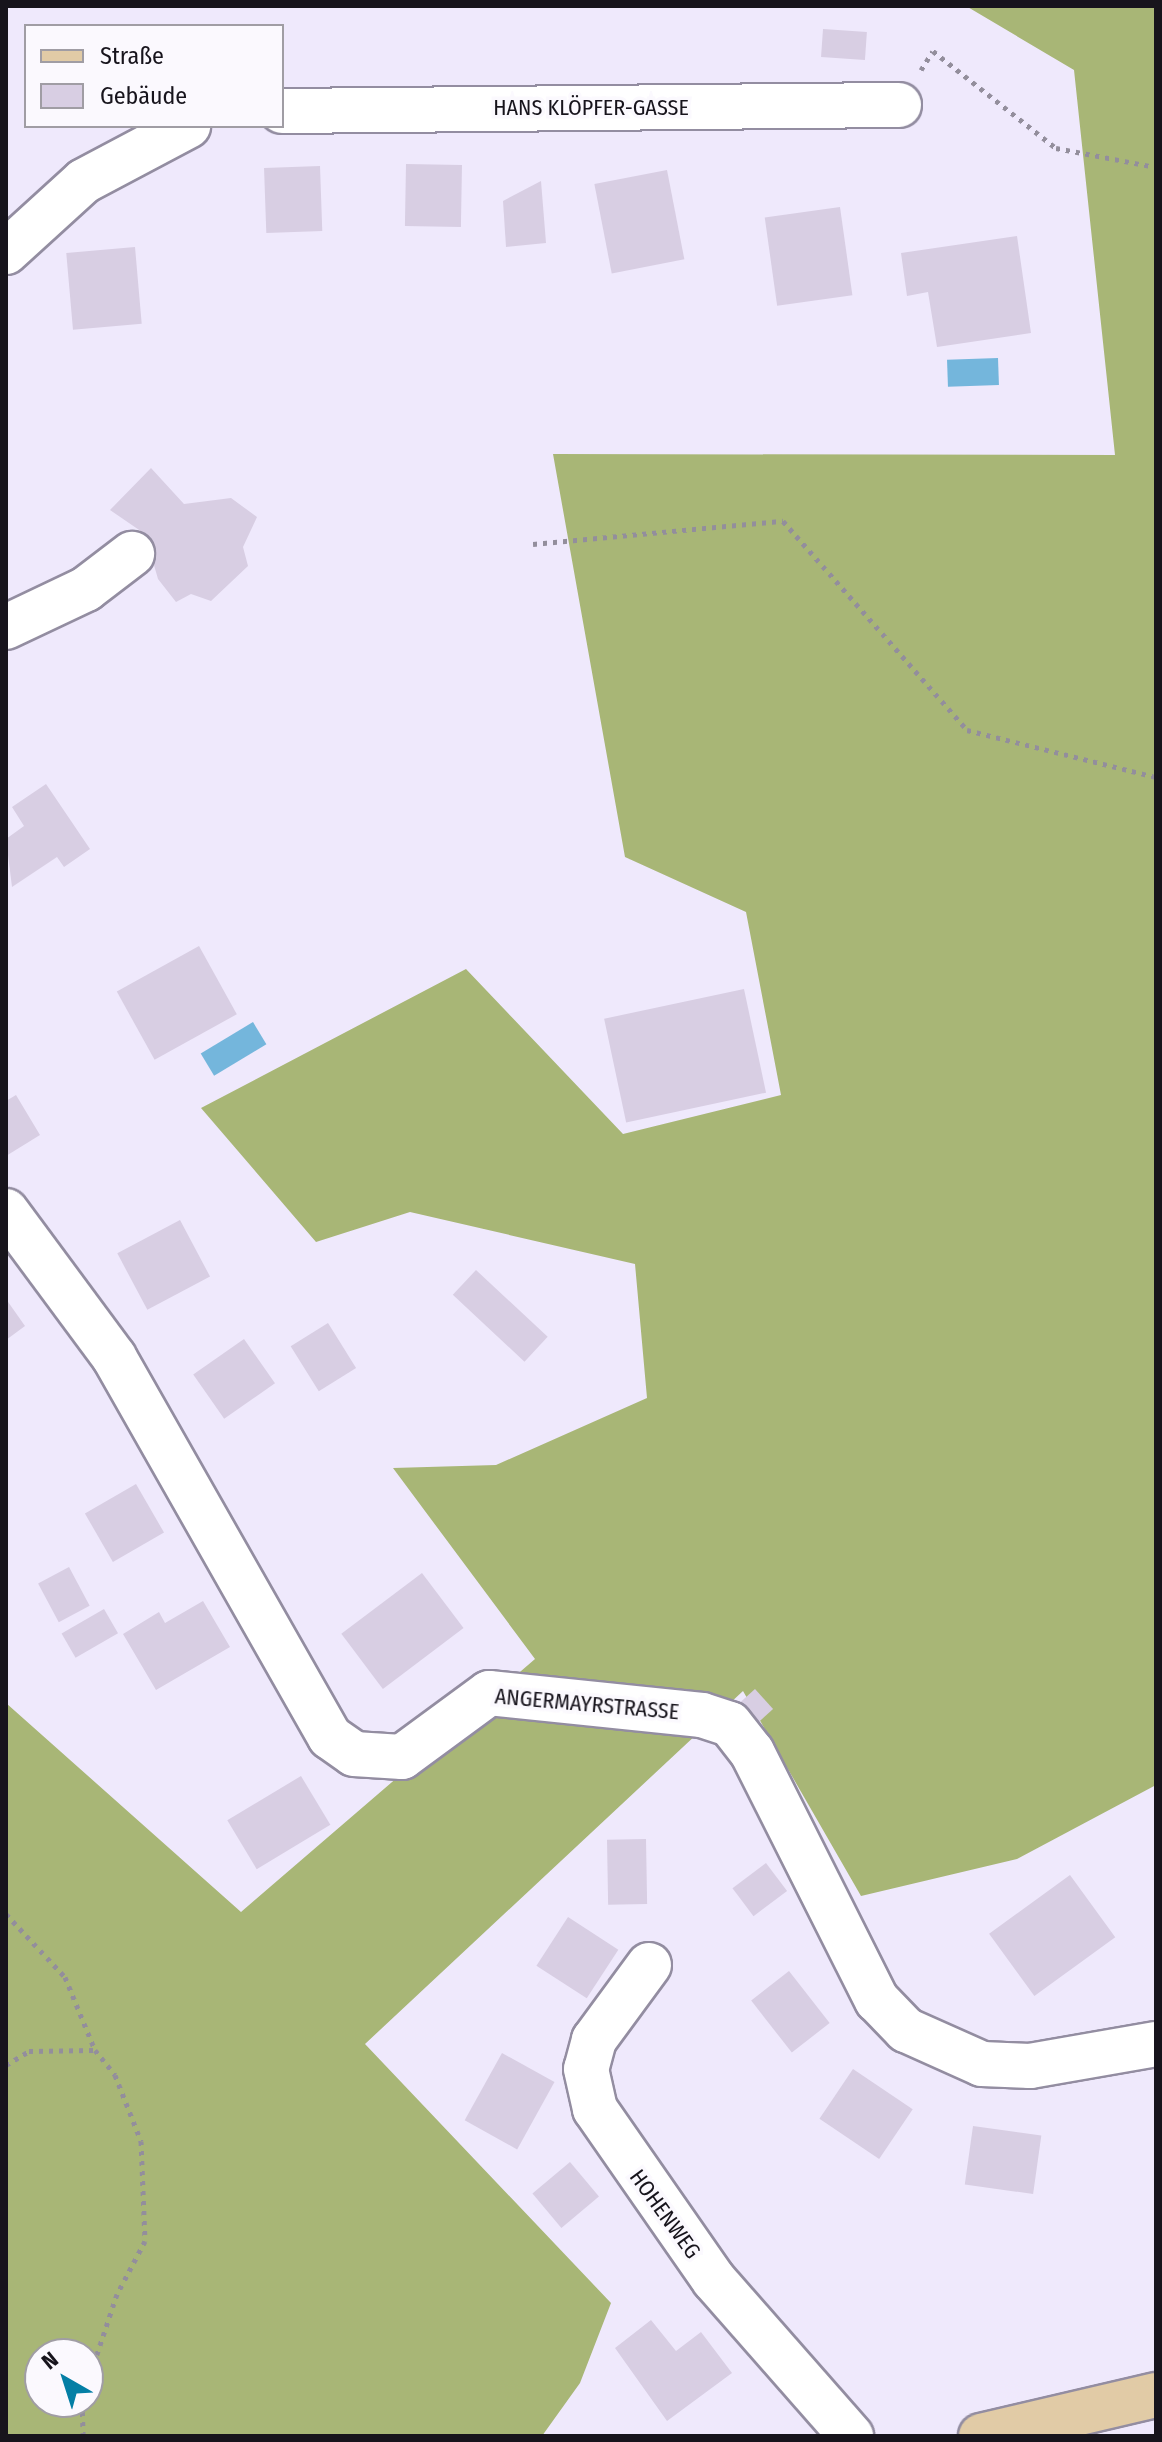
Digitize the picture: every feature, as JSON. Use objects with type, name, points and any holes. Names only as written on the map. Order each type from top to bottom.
[{"type":"main road","points":[[981,2436],[1042,2432],[1156,2395]]},
{"type":"street","name":"HANS KLÖPFER-GASSE","points":[[284,111],[899,105]]},
{"type":"street","points":[[6,252],[84,181],[184,128]]},
{"type":"street","points":[[6,627],[86,589],[132,554]]},
{"type":"street","name":"ANGERMAYRSTRASSE","points":[[6,1211],[114,1357],[330,1737],[354,1754],[402,1757],[489,1693],[702,1715],[730,1724],[752,1752],[877,2000],[906,2030],[982,2064],[1030,2066],[1156,2044]]},
{"type":"street","name":"HOHENWEG","points":[[649,1965],[594,2040],[586,2069],[595,2109],[714,2280],[851,2436]]},
{"type":"path","points":[[899,105],[933,51],[1056,148],[1156,167]]},
{"type":"path","points":[[533,544],[783,521],[967,730],[1156,777]]},
{"type":"path","points":[[6,1914],[65,1977],[95,2050],[115,2075],[141,2141],[145,2241],[117,2294],[102,2338]]},
{"type":"path","points":[[6,2065],[29,2051],[95,2050]]},
{"type":"green space","points":[[966,6],[1156,6],[1156,1785],[1017,1859],[861,1896],[743,1691],[365,2044],[611,2303],[580,2383],[542,2436],[6,2436],[6,1703],[241,1912],[535,1659],[393,1468],[496,1465],[647,1398],[635,1264],[410,1212],[316,1242],[201,1108],[466,969],[623,1134],[781,1095],[746,912],[625,857],[553,454],[1115,455],[1074,70]]},
{"type":"water","points":[[998,358],[999,385],[948,387],[947,360]]},
{"type":"water","points":[[253,1022],[266,1044],[214,1076],[201,1053]]},
{"type":"building","points":[[823,29],[867,32],[865,60],[821,57]]},
{"type":"building","points":[[406,164],[462,165],[461,227],[405,226]]},
{"type":"building","points":[[320,166],[322,231],[266,233],[264,168]]},
{"type":"building","points":[[667,170],[684,259],[612,273],[594,184]]},
{"type":"building","points":[[541,181],[546,243],[506,247],[503,201]]},
{"type":"building","points":[[840,207],[852,295],[777,306],[765,218]]},
{"type":"building","points":[[1017,236],[1031,333],[937,347],[928,292],[907,296],[901,253]]},
{"type":"building","points":[[135,247],[142,324],[73,330],[66,253]]},
{"type":"building","points":[[151,468],[184,504],[231,498],[257,517],[243,547],[248,566],[211,601],[191,594],[176,602],[158,579],[145,534],[110,510]]},
{"type":"building","points":[[46,784],[90,849],[64,867],[57,857],[12,887],[6,839],[24,826],[12,807]]},
{"type":"building","points":[[199,946],[237,1014],[155,1060],[117,992]]},
{"type":"building","points":[[744,989],[766,1093],[626,1122],[604,1019]]},
{"type":"building","points":[[16,1095],[40,1135],[6,1156],[6,1101]]},
{"type":"building","points":[[180,1220],[210,1277],[147,1310],[117,1253]]},
{"type":"building","points":[[476,1270],[548,1337],[524,1362],[453,1295]]},
{"type":"building","points":[[6,1299],[25,1326],[6,1340]]},
{"type":"building","points":[[328,1323],[356,1368],[319,1391],[291,1346]]},
{"type":"building","points":[[244,1339],[275,1383],[224,1419],[193,1375]]},
{"type":"building","points":[[136,1484],[164,1532],[113,1562],[85,1514]]},
{"type":"building","points":[[69,1567],[90,1606],[59,1622],[38,1583]]},
{"type":"building","points":[[422,1573],[464,1628],[383,1689],[341,1634]]},
{"type":"building","points":[[203,1601],[230,1647],[156,1690],[123,1634],[159,1612],[165,1623]]},
{"type":"building","points":[[104,1609],[118,1633],[76,1658],[62,1634]]},
{"type":"building","points":[[755,1689],[773,1709],[752,1728],[734,1708]]},
{"type":"building","points":[[301,1776],[330,1825],[257,1869],[227,1820]]},
{"type":"building","points":[[646,1839],[647,1904],[608,1905],[607,1840]]},
{"type":"building","points":[[766,1863],[787,1891],[754,1916],[732,1888]]},
{"type":"building","points":[[1070,1875],[1115,1937],[1034,1996],[989,1934]]},
{"type":"building","points":[[568,1917],[618,1950],[587,1998],[536,1966]]},
{"type":"building","points":[[789,1971],[830,2023],[792,2053],[751,2001]]},
{"type":"building","points":[[502,2053],[554,2082],[517,2149],[465,2120]]},
{"type":"building","points":[[853,2069],[913,2109],[879,2159],[819,2119]]},
{"type":"building","points":[[973,2126],[1041,2136],[1033,2194],[965,2184]]},
{"type":"building","points":[[570,2162],[599,2196],[561,2228],[532,2193]]},
{"type":"building","points":[[651,2320],[676,2351],[701,2332],[732,2373],[667,2421],[615,2348]]}]
